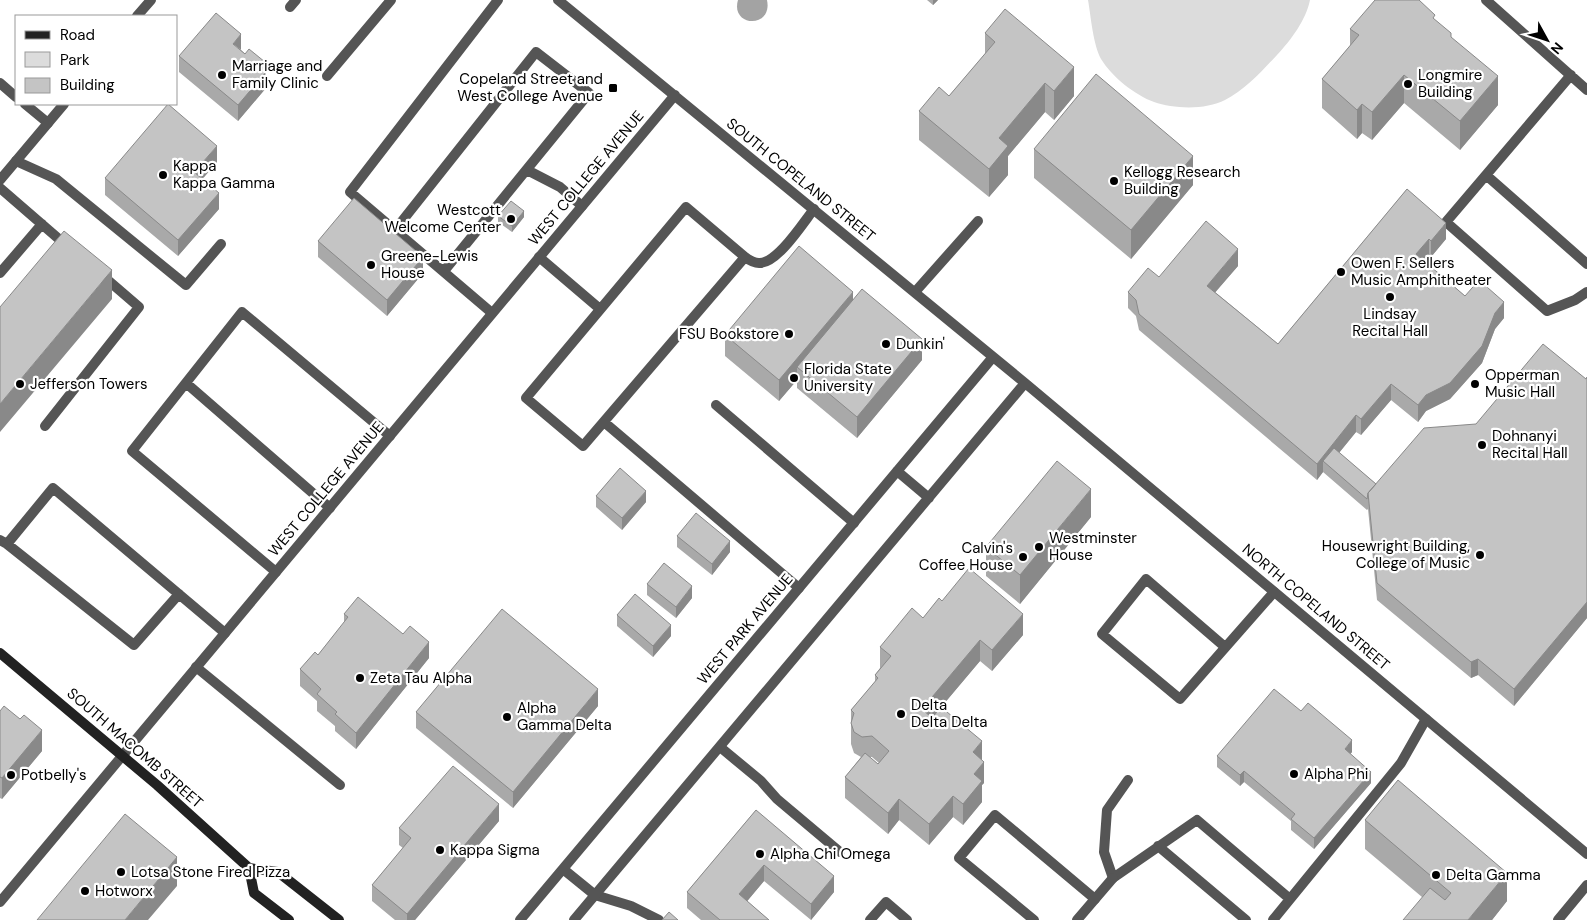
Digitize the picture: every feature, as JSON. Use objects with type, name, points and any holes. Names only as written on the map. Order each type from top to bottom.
[{"type":"main road","name":"SOUTH MACOMB STREET","points":[[0,653],[123,756],[249,868]]},
{"type":"main road","points":[[288,920],[254,893],[249,868],[278,872],[339,920]]},
{"type":"street","points":[[138,15],[151,0]]},
{"type":"street","points":[[327,76],[391,0]]},
{"type":"street","points":[[492,314],[350,192],[498,0]]},
{"type":"street","name":"SOUTH COPELAND STREET","points":[[558,0],[1025,383]]},
{"type":"street","points":[[1486,0],[1587,90]]},
{"type":"street","points":[[395,230],[536,52],[589,93],[444,271]]},
{"type":"street","points":[[1571,75],[1446,222],[1547,311],[1575,300],[1587,292]]},
{"type":"street","points":[[0,83],[15,96]]},
{"type":"street","name":"WEST COLLEGE AVENUE","points":[[0,902],[674,95]]},
{"type":"street","points":[[26,105],[48,123]]},
{"type":"street","points":[[0,180],[63,105]]},
{"type":"street","points":[[16,161],[56,180],[186,285],[221,244]]},
{"type":"street","points":[[527,170],[560,188],[582,206]]},
{"type":"street","points":[[1486,175],[1587,264]]},
{"type":"street","points":[[0,188],[72,250]]},
{"type":"street","points":[[745,257],[583,446],[526,398],[686,207],[745,257],[752,262],[760,264],[776,255],[814,209]]},
{"type":"street","points":[[914,292],[978,221]]},
{"type":"street","points":[[0,273],[42,224]]},
{"type":"street","points":[[539,257],[600,309]]},
{"type":"street","points":[[45,426],[139,307],[94,269]]},
{"type":"street","points":[[276,572],[132,451],[242,312],[390,436]]},
{"type":"street","name":"WEST PARK AVENUE","points":[[520,920],[993,357]]},
{"type":"street","points":[[186,383],[330,508]]},
{"type":"street","points":[[574,920],[1025,383]]},
{"type":"street","name":"NORTH COPELAND STREET","points":[[1025,383],[1587,854]]},
{"type":"street","points":[[716,405],[854,523]]},
{"type":"street","points":[[604,422],[799,588]]},
{"type":"street","points":[[897,471],[929,498]]},
{"type":"street","points":[[179,594],[134,645],[4,542],[53,488],[179,594],[225,633]]},
{"type":"street","points":[[1225,647],[1146,579],[1102,634],[1180,699],[1274,592]]},
{"type":"street","points":[[196,667],[340,785]]},
{"type":"street","points":[[1273,920],[1401,763],[1426,719]]},
{"type":"street","points":[[720,747],[761,781],[777,799],[840,852]]},
{"type":"street","points":[[1113,878],[1104,852],[1107,810],[1128,780]]},
{"type":"street","points":[[1034,920],[959,858],[995,816],[1095,899]]},
{"type":"street","points":[[1077,920],[1113,878],[1197,820],[1290,899]]},
{"type":"street","points":[[1158,846],[1246,920]]},
{"type":"street","points":[[563,869],[595,895],[631,906],[659,920]]},
{"type":"street","points":[[1558,920],[1587,885]]},
{"type":"street","points":[[870,920],[886,902],[907,920]]},
{"type":"green space","points":[[1088,0],[1310,0],[1305,15],[1293,36],[1253,80],[1225,100],[1209,106],[1180,107],[1154,102],[1139,95],[1124,85],[1111,72],[1098,53]]},
{"type":"shaded area","points":[[738,0],[767,0],[767,9],[764,16],[758,20],[745,20],[737,9]]},
{"type":"building","name":"Longmire Building","points":[[1375,0],[1419,0],[1435,15],[1433,18],[1451,33],[1451,37],[1498,76],[1460,121],[1404,75],[1372,112],[1362,104],[1357,110],[1322,79],[1359,35],[1350,29]]},
{"type":"building","points":[[1005,9],[1074,67],[1054,91],[1045,83],[999,138],[1008,146],[989,169],[919,111],[939,87],[949,96],[995,42],[985,33]]},
{"type":"building","name":"Marriage and Family Clinic","points":[[216,13],[241,34],[233,44],[245,54],[249,49],[265,62],[260,67],[266,72],[238,105],[179,56]]},
{"type":"building","name":"Kellogg Research Building","points":[[1096,74],[1193,156],[1131,230],[1034,149]]},
{"type":"building","name":"Kappa Kappa Gamma","points":[[167,105],[217,146],[194,172],[219,193],[178,240],[105,178]]},
{"type":"building","points":[[1407,189],[1446,223],[1431,241],[1429,239],[1416,254],[1465,296],[1479,280],[1504,302],[1495,313],[1482,346],[1450,383],[1426,395],[1418,405],[1391,384],[1361,419],[1356,415],[1317,464],[1139,314],[1136,300],[1128,292],[1148,268],[1159,277],[1206,221],[1238,249],[1207,286],[1278,344]]},
{"type":"building","name":"Greene-Lewis House","points":[[354,198],[423,257],[387,300],[318,241]]},
{"type":"building","points":[[511,201],[524,211],[512,226],[498,216]]},
{"type":"building","name":"Jefferson Towers","points":[[64,231],[112,270],[0,404],[0,307]]},
{"type":"building","name":"FSU Bookstore","points":[[799,246],[853,292],[779,380],[725,335]]},
{"type":"building","points":[[862,289],[922,339],[857,417],[797,367]]},
{"type":"building","name":"Housewright Building, College of Music","points":[[1543,344],[1586,379],[1587,377],[1587,602],[1514,689],[1478,659],[1471,662],[1377,583],[1368,493],[1424,428],[1476,424]]},
{"type":"building","points":[[1334,448],[1376,484],[1368,493],[1367,499],[1323,461]]},
{"type":"building","points":[[1057,461],[1091,489],[1020,575],[986,547]]},
{"type":"building","points":[[620,468],[646,491],[622,518],[596,496]]},
{"type":"building","points":[[696,513],[730,541],[712,564],[677,536]]},
{"type":"building","points":[[664,563],[692,586],[676,607],[647,584]]},
{"type":"building","name":"Delta Delta Delta","points":[[969,568],[1023,614],[992,650],[980,640],[922,709],[932,718],[941,707],[982,741],[973,752],[984,762],[974,774],[982,781],[963,804],[953,796],[929,824],[899,799],[888,813],[845,777],[865,753],[878,764],[889,751],[872,736],[862,737],[854,732],[851,723],[854,713],[851,710],[878,678],[875,675],[891,656],[880,647],[912,608],[923,618],[939,598],[942,601]]},
{"type":"building","points":[[635,594],[671,625],[653,646],[617,615]]},
{"type":"building","name":"Zeta Tau Alpha","points":[[358,597],[403,634],[410,626],[429,642],[356,733],[317,694],[321,689],[300,669],[315,652],[318,655],[348,617],[344,614]]},
{"type":"building","name":"Alpha Gamma Delta","points":[[502,609],[598,689],[513,792],[416,712]]},
{"type":"building","name":"Alpha Phi","points":[[1274,689],[1301,711],[1308,703],[1352,740],[1345,749],[1371,772],[1314,838],[1291,819],[1295,814],[1244,771],[1240,775],[1217,756]]},
{"type":"building","points":[[4,706],[20,719],[24,715],[42,730],[2,778],[0,777],[0,711]]},
{"type":"building","name":"Kappa Sigma","points":[[453,766],[499,804],[407,914],[372,885],[411,838],[399,828]]},
{"type":"building","points":[[1398,780],[1507,873],[1468,920],[1403,920],[1430,888],[1445,900],[1451,893],[1365,820]]},
{"type":"building","name":"Alpha Chi Omega","points":[[756,810],[834,876],[811,904],[764,865],[739,894],[769,920],[720,920],[687,892]]},
{"type":"building","points":[[125,814],[177,857],[125,920],[37,920]]},
{"type":"building","points":[[669,912],[678,920],[662,920]]},
{"type":"place","name":"Marriage and Family Clinic","points":[[222,75]]},
{"type":"place","name":"Longmire Building","points":[[1408,84]]},
{"type":"place","name":"Copeland Street and West College Avenue","points":[[613,88]]},
{"type":"place","name":"Kappa Kappa Gamma","points":[[163,175]]},
{"type":"place","name":"Kellogg Research Building","points":[[1114,181]]},
{"type":"place","name":"Westcott Welcome Center","points":[[511,219]]},
{"type":"place","name":"Greene-Lewis House","points":[[371,265]]},
{"type":"place","name":"Owen F. Sellers Music Amphitheater","points":[[1341,272]]},
{"type":"place","name":"Lindsay Recital Hall","points":[[1390,297]]},
{"type":"place","name":"FSU Bookstore","points":[[789,334]]},
{"type":"place","name":"Dunkin'","points":[[886,344]]},
{"type":"place","name":"Florida State University","points":[[794,378]]},
{"type":"place","name":"Jefferson Towers","points":[[20,384]]},
{"type":"place","name":"Opperman Music Hall","points":[[1475,384]]},
{"type":"place","name":"Dohnanyi Recital Hall","points":[[1482,445]]},
{"type":"place","name":"Westminster House","points":[[1039,547]]},
{"type":"place","name":"Housewright Building, College of Music","points":[[1480,555]]},
{"type":"place","name":"Calvin's Coffee House","points":[[1023,557]]},
{"type":"place","name":"Zeta Tau Alpha","points":[[360,678]]},
{"type":"place","name":"Delta Delta Delta","points":[[901,714]]},
{"type":"place","name":"Alpha Gamma Delta","points":[[507,717]]},
{"type":"place","name":"Alpha Phi","points":[[1294,774]]},
{"type":"place","name":"Potbelly's","points":[[11,775]]},
{"type":"place","name":"Kappa Sigma","points":[[440,850]]},
{"type":"place","name":"Alpha Chi Omega","points":[[760,854]]},
{"type":"place","name":"Lotsa Stone Fired Pizza","points":[[121,872]]},
{"type":"place","name":"Delta Gamma","points":[[1436,875]]},
{"type":"place","name":"Hotworx","points":[[85,891]]}]
